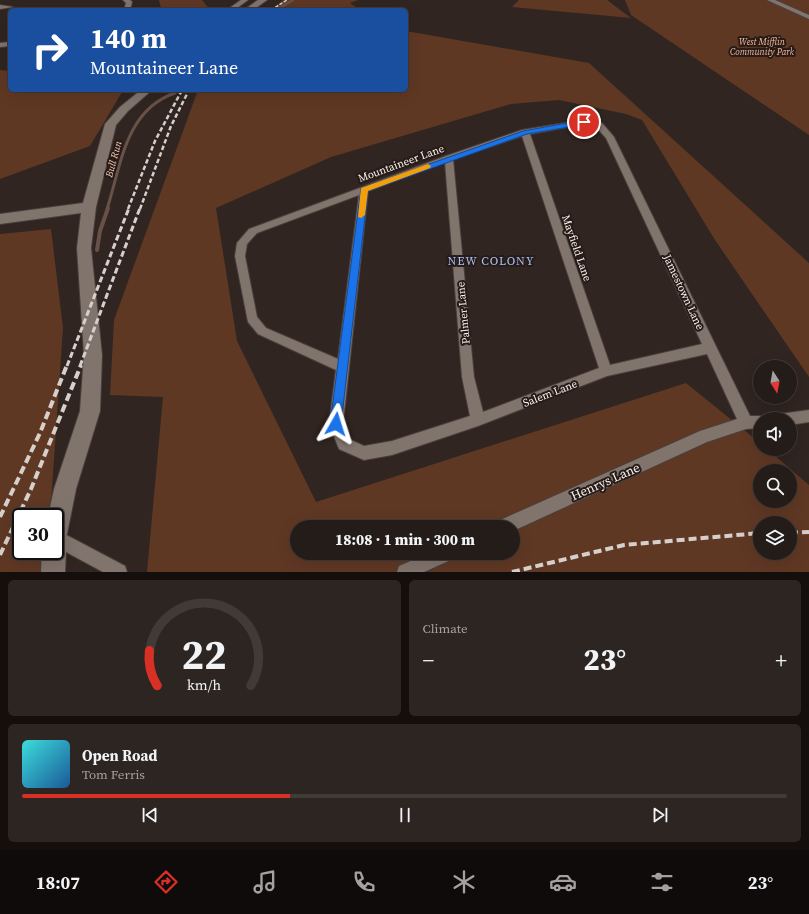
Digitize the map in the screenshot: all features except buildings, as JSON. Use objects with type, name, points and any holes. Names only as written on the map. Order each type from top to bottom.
[{"type":"street","points":[[235,8],[244,0]]},
{"type":"street","points":[[251,8],[263,0]]},
{"type":"street","points":[[770,0],[809,17]]},
{"type":"street","points":[[0,7],[10,7]]},
{"type":"street","points":[[61,508],[65,489],[90,410],[93,355],[84,248],[89,207],[111,124],[124,109],[145,92]]},
{"type":"street","name":"Mountaineer Lane","points":[[342,366],[262,331],[252,319],[240,256],[242,243],[253,231],[449,158],[525,132],[584,122],[598,125]]},
{"type":"street","name":"Jamestown Lane","points":[[598,125],[610,137],[746,423]]},
{"type":"street","name":"Mayfield Lane","points":[[525,132],[606,371]]},
{"type":"street","name":"Palmer Lane","points":[[449,158],[468,377],[478,420]]},
{"type":"street","name":"Salem Lane","points":[[364,190],[336,424],[344,444],[364,453],[392,448],[478,420],[606,371],[710,348]]},
{"type":"street","points":[[0,219],[89,207]]},
{"type":"street","points":[[797,417],[809,416]]},
{"type":"street","points":[[746,423],[753,422]]},
{"type":"street","name":"Henrys Lane","points":[[519,520],[705,436],[746,423]]},
{"type":"street","points":[[64,542],[119,572]]},
{"type":"street","points":[[54,560],[54,572]]},
{"type":"street","points":[[405,572],[432,560]]},
{"type":"green space","points":[[159,0],[202,0],[208,8],[161,8]]},
{"type":"green space","points":[[283,0],[358,0],[350,3],[357,8],[274,8]]},
{"type":"green space","points":[[519,0],[607,0],[631,18],[512,7]]},
{"type":"green space","name":"West Mifflin Community Park","points":[[625,0],[809,0],[809,135],[631,15]]},
{"type":"green space","points":[[408,31],[589,63],[809,263],[809,377],[715,240],[642,120],[626,114],[559,100],[511,104],[331,157],[216,208],[237,341],[316,502],[686,383],[753,437],[753,456],[775,456],[784,464],[753,464],[753,508],[797,508],[797,475],[809,485],[809,572],[147,572],[163,397],[110,395],[114,320],[197,92],[408,92]]},
{"type":"green space","points":[[0,70],[8,71],[8,92],[122,92],[90,146],[0,179]]},
{"type":"green space","points":[[51,229],[63,328],[51,508],[12,508],[12,560],[47,560],[46,572],[0,572],[0,234]]},
{"type":"waterway","name":"Bull Run","points":[[279,8],[293,0]]},
{"type":"waterway","name":"Bull Run","points":[[107,209],[121,158],[135,126],[145,112],[158,101],[175,93]]},
{"type":"waterway","name":"Bull Run","points":[[97,250],[100,231],[108,208]]},
{"type":"railway","points":[[274,8],[287,0]]},
{"type":"railway","points":[[128,209],[155,141],[181,92]]},
{"type":"railway","points":[[140,209],[171,126],[188,92]]},
{"type":"railway","points":[[67,366],[129,208]]},
{"type":"railway","points":[[80,366],[140,208]]},
{"type":"railway","points":[[0,517],[40,433],[67,365]]},
{"type":"railway","points":[[0,555],[31,489],[81,365]]},
{"type":"railway","points":[[797,533],[809,532]]},
{"type":"railway","points":[[512,572],[624,545],[753,534]]},
{"type":"slow traffic","points":[[361,215],[364,190],[428,166]]},
{"type":"district","name":"NEW COLONY","points":[[491,261]]},
{"type":"route","points":[[336,424],[364,190],[449,158],[525,132],[584,122]]}]
